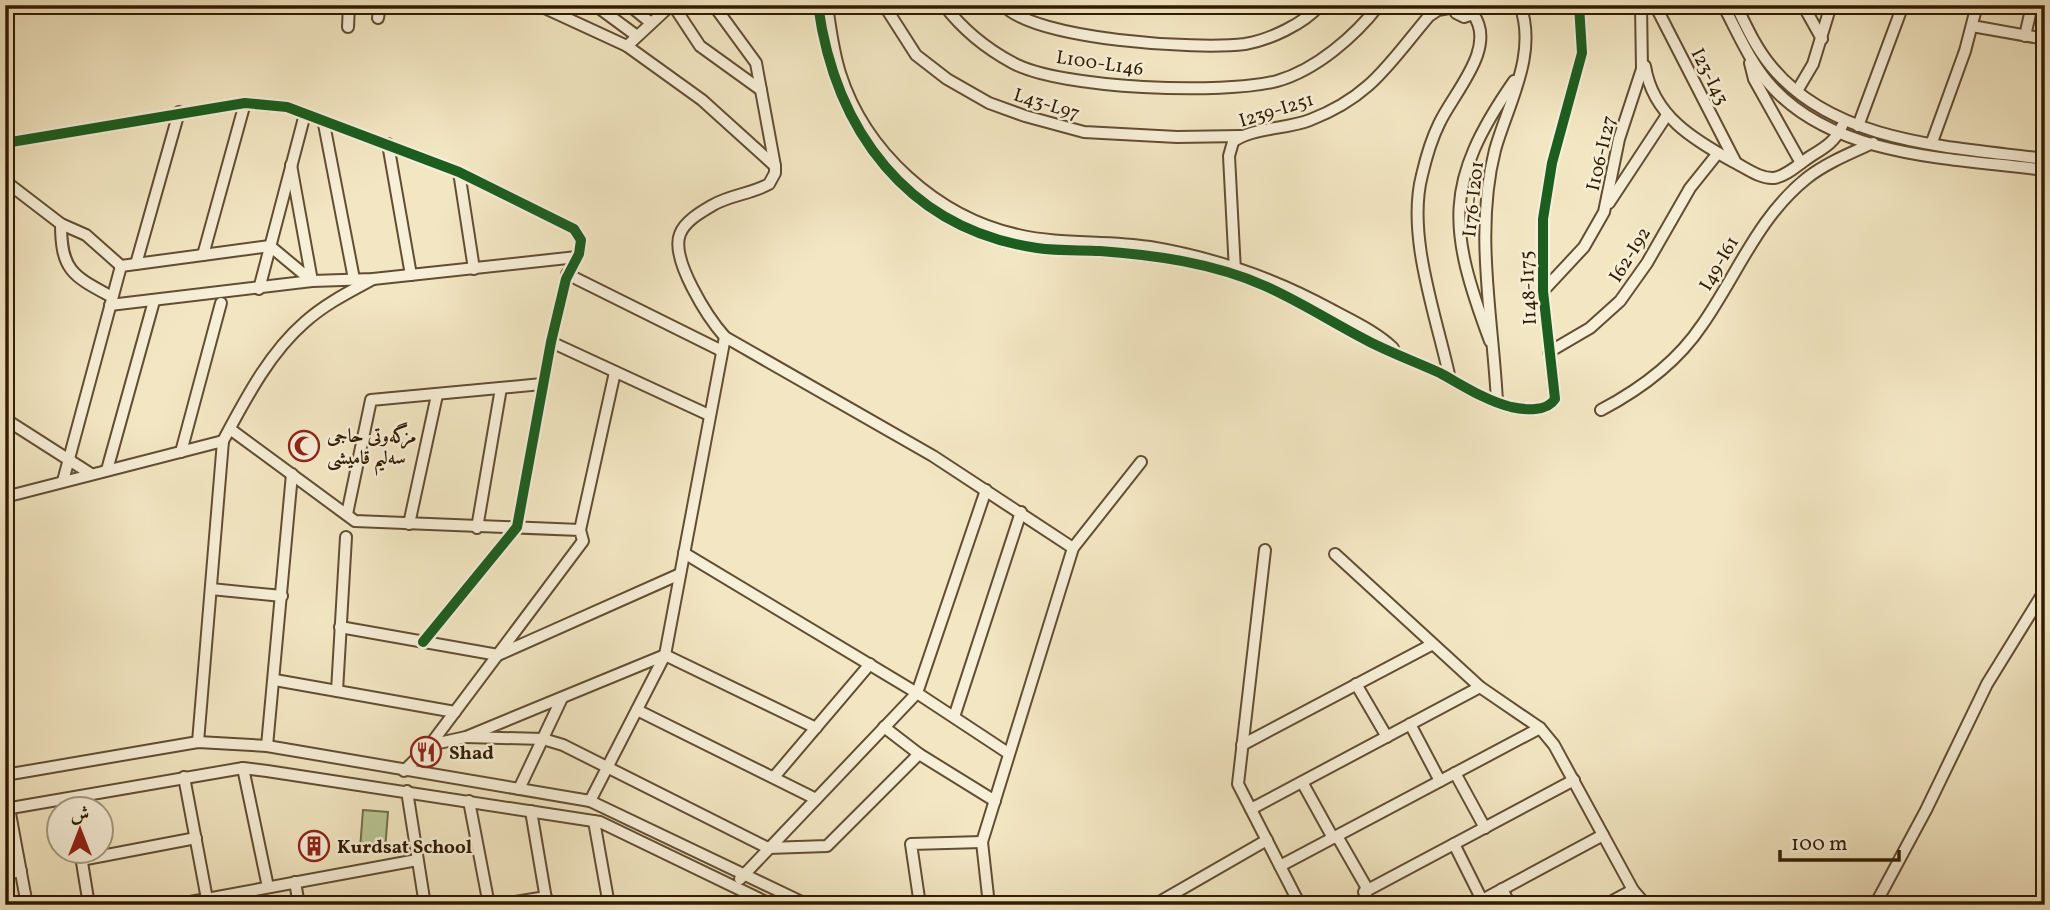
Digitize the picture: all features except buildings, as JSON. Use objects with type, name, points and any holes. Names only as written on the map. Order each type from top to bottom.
[{"type":"street","points":[[348,27],[349,5]]},
{"type":"street","points":[[378,18],[380,5]]},
{"type":"street","points":[[466,5],[478,5]]},
{"type":"street","points":[[538,5],[627,46],[702,100],[775,166]]},
{"type":"street","points":[[595,5],[637,36]]},
{"type":"street","points":[[629,5],[651,23]]},
{"type":"street","points":[[627,46],[672,5],[700,46],[761,90]]},
{"type":"street","points":[[720,5],[718,11],[757,63],[775,173],[769,184],[713,205],[690,221],[679,237],[684,270],[711,320],[725,337],[933,456],[1073,548]]},
{"type":"street","points":[[818,5],[834,80],[852,121],[889,170],[944,215],[975,231],[1012,243],[1149,256],[1235,270]]},
{"type":"street","points":[[827,5],[840,74],[862,121],[889,157],[938,200],[969,218],[1019,235],[1148,247],[1235,270]]},
{"type":"street","name":"L43-L97","points":[[884,5],[916,55],[947,79],[989,103],[1084,132],[1177,137],[1242,136]]},
{"type":"street","name":"L100-L146","points":[[944,5],[964,31],[1015,64],[1067,78],[1158,87],[1233,89],[1279,80],[1310,66],[1367,21],[1379,5]]},
{"type":"street","points":[[1003,5],[1043,25],[1069,32],[1200,47],[1267,39],[1307,17],[1320,5]]},
{"type":"street","name":"I176-I201","points":[[1497,402],[1485,254],[1486,215],[1495,153],[1520,73],[1527,36],[1520,5]]},
{"type":"street","name":"I148-I175","points":[[1235,270],[1274,280],[1320,303],[1373,332],[1398,353],[1497,402],[1530,409],[1553,403],[1555,394],[1543,291],[1545,197],[1580,65],[1583,40],[1579,5]]},
{"type":"street","name":"I106-I127","points":[[1543,291],[1584,247],[1604,212],[1619,139],[1643,58],[1641,5]]},
{"type":"street","name":"I23-I43","points":[[1655,5],[1736,163]]},
{"type":"street","points":[[1723,5],[1748,52],[1779,94],[1815,120],[1839,133],[1873,143],[2045,170]]},
{"type":"street","points":[[1736,5],[1766,59],[1797,92],[1844,120],[1858,126],[1932,142],[2045,159]]},
{"type":"street","points":[[1803,5],[1822,39]]},
{"type":"street","points":[[1797,92],[1813,64],[1831,5]]},
{"type":"street","points":[[1858,126],[1903,5]]},
{"type":"street","points":[[1932,142],[1977,5]]},
{"type":"street","points":[[2025,36],[2032,5]]},
{"type":"street","points":[[1450,379],[1422,253],[1418,200],[1422,176],[1437,127],[1479,48],[1480,29],[1474,10],[1462,17],[1454,6]]},
{"type":"street","name":"I239-I251","points":[[1235,270],[1229,156],[1231,145],[1242,136],[1298,124],[1348,100],[1386,71],[1429,16],[1438,10],[1454,6]]},
{"type":"street","points":[[1972,26],[2045,39]]},
{"type":"street","points":[[1748,52],[1754,79],[1801,163]]},
{"type":"street","points":[[1643,58],[1648,84],[1667,115],[1685,133],[1736,163],[1769,178],[1782,176],[1830,144],[1839,133],[1844,120]]},
{"type":"street","points":[[1494,351],[1465,266],[1459,240],[1458,209],[1462,182],[1477,140],[1520,73]]},
{"type":"street","points":[[203,255],[245,103]]},
{"type":"street","points":[[5,143],[245,103],[287,107],[324,124],[388,144],[459,172],[574,229],[582,240],[577,257],[567,274],[551,342],[517,527],[423,642]]},
{"type":"street","points":[[136,264],[179,112]]},
{"type":"street","points":[[259,289],[305,114]]},
{"type":"street","points":[[1604,212],[1667,115]]},
{"type":"street","points":[[324,124],[354,279]]},
{"type":"street","name":"I49-I61","points":[[1601,410],[1628,396],[1678,354],[1702,326],[1752,239],[1807,178],[1873,143]]},
{"type":"street","points":[[388,144],[411,275]]},
{"type":"street","name":"I62-I92","points":[[1549,352],[1590,328],[1620,301],[1647,263],[1690,188],[1718,153]]},
{"type":"street","points":[[291,165],[312,281]]},
{"type":"street","points":[[459,172],[474,269]]},
{"type":"street","points":[[5,181],[61,224],[86,235],[121,267]]},
{"type":"street","points":[[61,224],[64,261],[111,301],[154,301],[312,281],[373,279],[577,257]]},
{"type":"street","points":[[5,235],[5,242]]},
{"type":"street","points":[[121,267],[270,246],[312,281]]},
{"type":"street","points":[[63,481],[121,267]]},
{"type":"street","points":[[567,274],[722,351]]},
{"type":"street","points":[[198,742],[223,441],[276,355],[303,323],[324,306],[373,279]]},
{"type":"street","points":[[107,470],[154,301]]},
{"type":"street","points":[[181,452],[221,303]]},
{"type":"street","points":[[590,801],[665,655],[725,337]]},
{"type":"street","points":[[551,342],[709,415]]},
{"type":"street","points":[[404,771],[430,745],[583,541],[580,530],[615,372]]},
{"type":"street","points":[[347,514],[371,400],[542,384]]},
{"type":"street","points":[[477,528],[501,388]]},
{"type":"street","points":[[409,524],[437,395]]},
{"type":"street","points":[[6,421],[91,474]]},
{"type":"street","points":[[230,429],[355,521],[477,528],[580,530]]},
{"type":"street","points":[[5,497],[223,441]]},
{"type":"street","points":[[989,905],[982,842],[1073,548],[1141,462]]},
{"type":"street","points":[[267,746],[292,474]]},
{"type":"street","points":[[734,887],[917,693],[986,490]]},
{"type":"street","points":[[954,717],[1021,512]]},
{"type":"street","points":[[337,691],[346,537]]},
{"type":"street","points":[[1265,550],[1238,784],[1296,903]]},
{"type":"street","points":[[684,553],[917,693],[1008,753]]},
{"type":"street","points":[[1335,554],[1431,645],[1480,687],[1539,728],[1574,780],[1633,890],[1646,905]]},
{"type":"street","points":[[340,627],[498,655],[680,574]]},
{"type":"street","points":[[211,589],[282,596]]},
{"type":"street","points":[[1875,905],[1926,810],[1987,684],[2045,590]]},
{"type":"street","points":[[1241,745],[1431,645]]},
{"type":"street","points":[[430,745],[466,737],[665,655],[816,728]]},
{"type":"street","points":[[774,777],[870,664]]},
{"type":"street","points":[[275,680],[455,712]]},
{"type":"street","points":[[1356,684],[1387,737]]},
{"type":"street","points":[[1251,809],[1480,687]]},
{"type":"street","points":[[519,789],[562,698]]},
{"type":"street","points":[[637,710],[817,799]]},
{"type":"street","points":[[1410,724],[1440,781]]},
{"type":"street","points":[[884,727],[919,754],[995,801]]},
{"type":"street","points":[[1280,866],[1539,728]]},
{"type":"street","points":[[466,737],[543,739],[563,745],[606,769],[768,848],[827,846],[919,754]]},
{"type":"street","points":[[5,775],[198,742],[267,746],[590,801],[808,905]]},
{"type":"street","points":[[243,768],[268,887]]},
{"type":"street","points":[[80,794],[243,768],[407,791],[594,821],[768,903]]},
{"type":"street","points":[[1455,773],[1485,828]]},
{"type":"street","points":[[184,777],[207,899]]},
{"type":"street","points":[[455,799],[457,778]]},
{"type":"street","points":[[1371,905],[1364,892],[1574,780]]},
{"type":"street","points":[[1302,782],[1368,890]]},
{"type":"street","points":[[407,791],[425,905]]},
{"type":"street","points":[[27,905],[7,808],[46,800]]},
{"type":"street","points":[[469,801],[489,905]]},
{"type":"street","points":[[495,905],[547,901],[531,811]]},
{"type":"street","points":[[594,821],[609,905]]},
{"type":"street","points":[[1454,844],[1478,902],[1603,835]]},
{"type":"street","points":[[116,850],[196,838]]},
{"type":"street","points":[[1154,905],[1267,840]]},
{"type":"street","points":[[920,905],[911,844],[982,842]]},
{"type":"street","points":[[174,905],[418,860]]},
{"type":"street","points":[[82,864],[89,905]]},
{"type":"street","points":[[5,874],[21,872]]},
{"type":"street","points":[[295,882],[299,905]]},
{"type":"street","points":[[1502,889],[1510,905]]},
{"type":"street","points":[[1605,905],[1633,890]]},
{"type":"street","points":[[239,893],[241,905]]},
{"type":"street","points":[[740,905],[768,903]]},
{"type":"green space","points":[[363,810],[388,812],[385,851],[360,849]]},
{"type":"cycle path","points":[[818,5],[827,51],[841,93],[860,132],[885,166],[915,196],[950,220],[991,237],[1037,248],[1142,255],[1225,271],[1278,292],[1368,341],[1440,373],[1483,397],[1511,407],[1529,409],[1547,406],[1555,399],[1543,291],[1543,219],[1552,163],[1582,53],[1579,5]]},
{"type":"cycle path","points":[[5,143],[245,103],[287,107],[459,172],[574,229],[581,240],[579,254],[566,279],[551,342],[517,527],[423,642]]},
{"type":"place","name":"مزگەوتی حاجی سەلیم قامیشی","points":[[304,446]]},
{"type":"place","name":"Shad","points":[[426,752]]},
{"type":"place","name":"Kurdsat School","points":[[314,846]]}]
